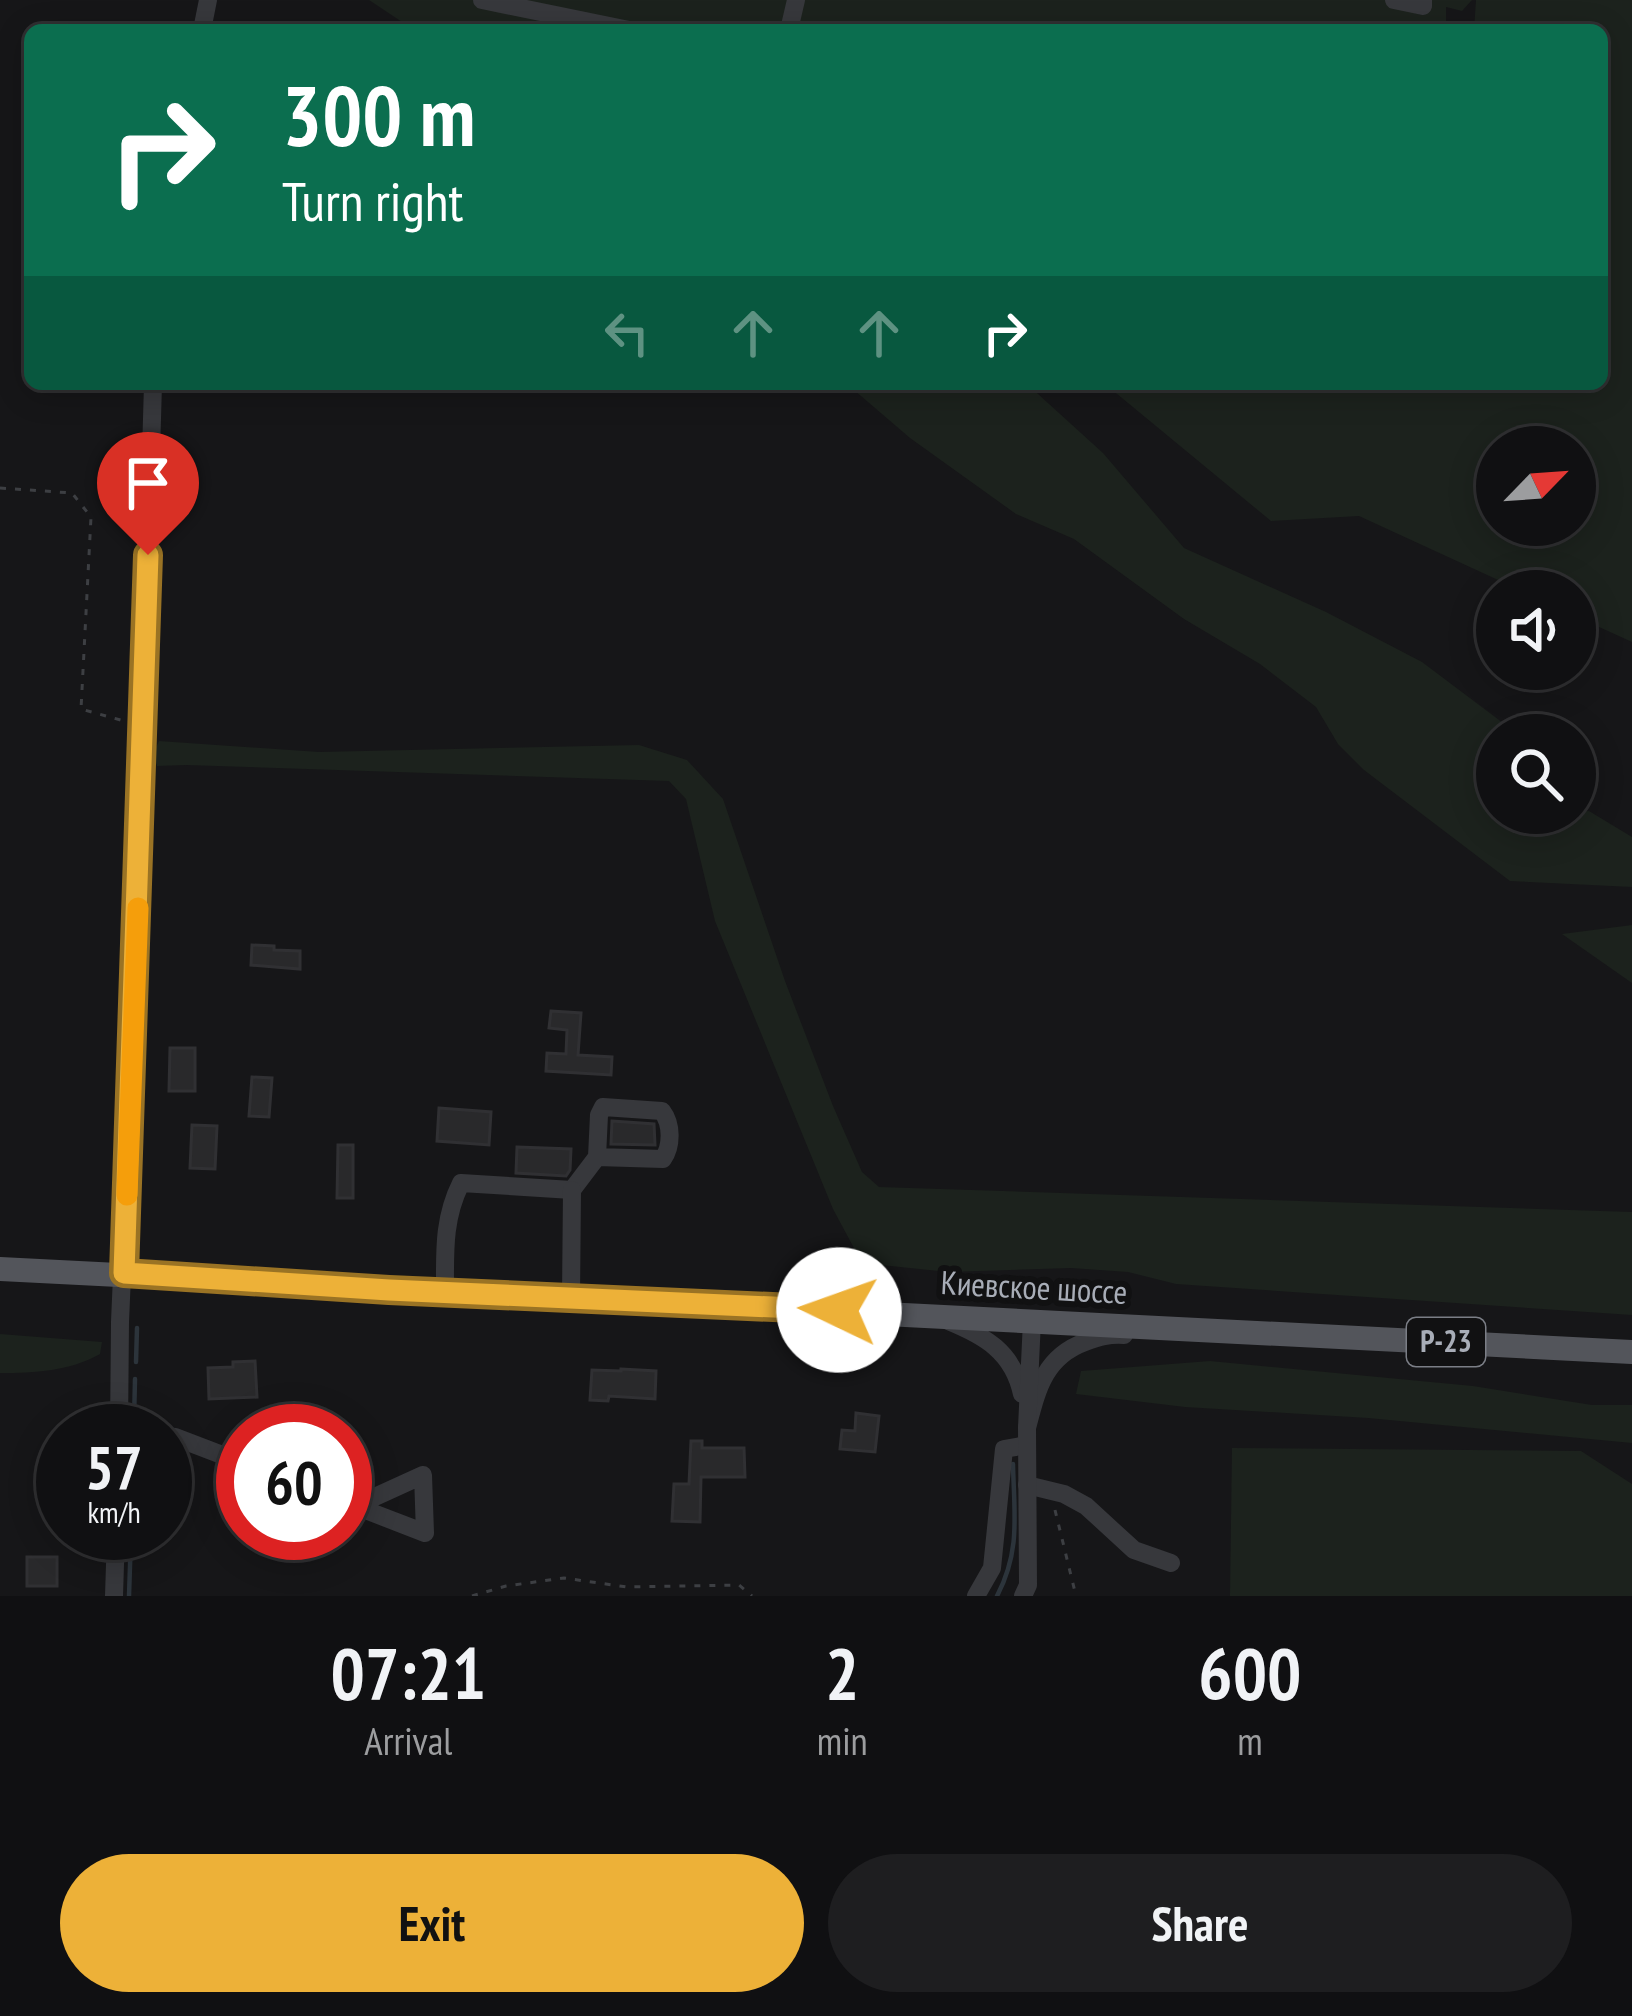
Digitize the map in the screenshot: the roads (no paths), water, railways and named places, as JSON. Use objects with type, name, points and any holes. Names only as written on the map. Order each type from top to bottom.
[{"type":"main road","name":"Киевское шоссе","points":[[0,1269],[1632,1352]]},
{"type":"street","points":[[482,0],[600,24]]},
{"type":"street","points":[[1394,0],[1423,3]]},
{"type":"street","points":[[119,1404],[153,390]]},
{"type":"street","points":[[572,1298],[572,1190],[597,1157],[598,1115],[603,1107],[666,1114],[670,1136],[663,1159],[597,1157]]},
{"type":"street","points":[[445,1292],[444,1232],[461,1183],[572,1190]]},
{"type":"street","points":[[933,1315],[970,1330],[1005,1354],[1022,1388],[1027,1437]]},
{"type":"street","points":[[1027,1592],[1032,1320]]},
{"type":"street","points":[[976,1596],[992,1568],[1004,1449],[1027,1437],[1040,1381],[1052,1361],[1070,1347],[1107,1334],[1204,1339],[1260,1332]]},
{"type":"street","points":[[1027,1485],[1064,1494],[1086,1506],[1134,1550],[1171,1563]]},
{"type":"street","points":[[113,1596],[115,1560]]},
{"type":"waterway","points":[[136,1362],[137,1328]]},
{"type":"waterway","points":[[134,1404],[135,1379]]},
{"type":"waterway","points":[[997,1596],[1013,1547],[1013,1464]]},
{"type":"waterway","points":[[129,1596],[130,1560]]}]
